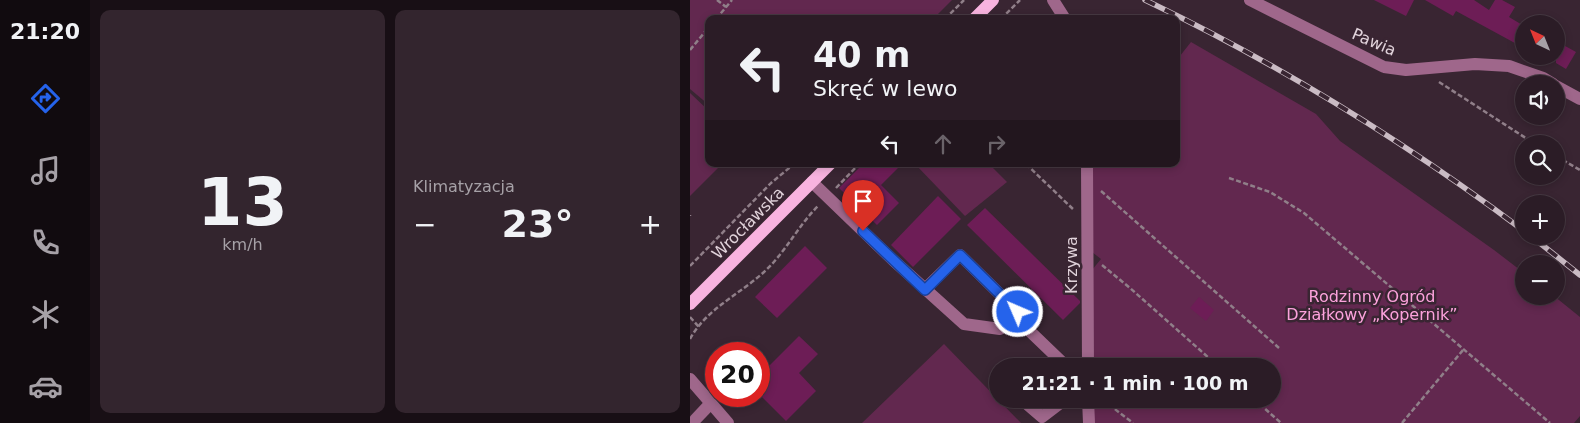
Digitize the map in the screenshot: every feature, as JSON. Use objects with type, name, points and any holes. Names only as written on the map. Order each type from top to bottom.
[{"type":"main road","points":[[978,15],[993,0]]},
{"type":"main road","name":"Wrocławska","points":[[690,304],[827,167]]},
{"type":"street","points":[[1053,0],[1062,15]]},
{"type":"street","name":"Pawia","points":[[1250,0],[1275,6],[1384,67],[1406,70],[1475,64],[1509,66],[1534,75]]},
{"type":"street","points":[[1565,91],[1580,99]]},
{"type":"street","name":"Krzywa","points":[[1087,167],[1088,358]]},
{"type":"street","points":[[812,182],[925,290],[964,324],[1000,329],[1018,312],[960,255],[925,290]]},
{"type":"street","points":[[1014,316],[1058,358]]},
{"type":"street","points":[[690,379],[705,398]]},
{"type":"street","points":[[692,423],[707,407]]},
{"type":"street","points":[[713,407],[728,423]]},
{"type":"street","points":[[1032,408],[1042,417],[1054,408]]},
{"type":"street","points":[[1088,408],[1089,423]]},
{"type":"path","points":[[717,0],[726,7]]},
{"type":"path","points":[[719,15],[732,0]]},
{"type":"path","points":[[949,15],[964,0]]},
{"type":"path","points":[[1005,15],[1020,0]]},
{"type":"path","points":[[690,50],[705,32]]},
{"type":"path","points":[[1422,68],[1448,88],[1521,135]]},
{"type":"path","points":[[1565,161],[1580,170]]},
{"type":"path","points":[[690,266],[771,183],[790,167]]},
{"type":"path","points":[[690,339],[710,315],[728,299],[765,272],[807,217],[856,167]]},
{"type":"path","points":[[1029,167],[1087,224]]},
{"type":"path","points":[[1229,178],[1270,192],[1304,213],[1550,423]]},
{"type":"path","points":[[1087,179],[1279,348]]},
{"type":"path","points":[[1086,253],[1130,288],[1209,358]]},
{"type":"path","points":[[690,318],[699,327]]},
{"type":"path","points":[[1402,423],[1464,350]]},
{"type":"path","points":[[1113,408],[1133,423]]},
{"type":"path","points":[[1264,408],[1281,423]]},
{"type":"green space","points":[[690,0],[952,0],[937,15],[705,15],[705,102],[690,89]]},
{"type":"green space","name":"Rodzinny Ogród Działkowy „Kopernik”","points":[[1191,42],[1316,114],[1340,141],[1515,266],[1515,305],[1565,305],[1580,317],[1580,416],[1574,423],[1094,423],[1094,408],[1281,408],[1281,358],[1094,358],[1092,270],[1101,259],[1092,252],[1091,170],[1094,167],[1180,167],[1180,56]]},
{"type":"green space","points":[[690,93],[705,107],[705,167],[719,167],[690,196]]},
{"type":"green space","points":[[918,167],[992,167],[1007,182],[965,216]]},
{"type":"green space","points":[[944,344],[989,390],[989,408],[1006,408],[1021,423],[862,423]]},
{"type":"building","points":[[1374,0],[1414,0],[1406,16]]},
{"type":"building","points":[[1425,0],[1474,0],[1489,10],[1495,0],[1502,0],[1515,7],[1509,17],[1515,21],[1515,43],[1456,11],[1453,16]]},
{"type":"building","points":[[1565,46],[1576,52],[1566,69],[1559,65],[1565,65]]},
{"type":"building","points":[[860,167],[899,167],[881,185],[899,203],[877,225],[839,188]]},
{"type":"building","points":[[938,196],[961,219],[913,267],[891,245]]},
{"type":"building","points":[[985,208],[1080,301],[1063,320],[967,225]]},
{"type":"building","points":[[805,246],[827,268],[777,318],[755,297]]},
{"type":"building","points":[[1199,297],[1214,310],[1206,321],[1190,308]]},
{"type":"building","points":[[799,336],[818,354],[799,373],[816,391],[786,421],[770,405],[770,365]]},
{"type":"railway","points":[[1145,0],[1175,15]]},
{"type":"railway","points":[[1180,18],[1244,51],[1340,106],[1433,166],[1515,224]]},
{"type":"railway","points":[[1542,245],[1580,275]]},
{"type":"route","points":[[863,231],[925,290],[960,255],[1018,312]]}]
